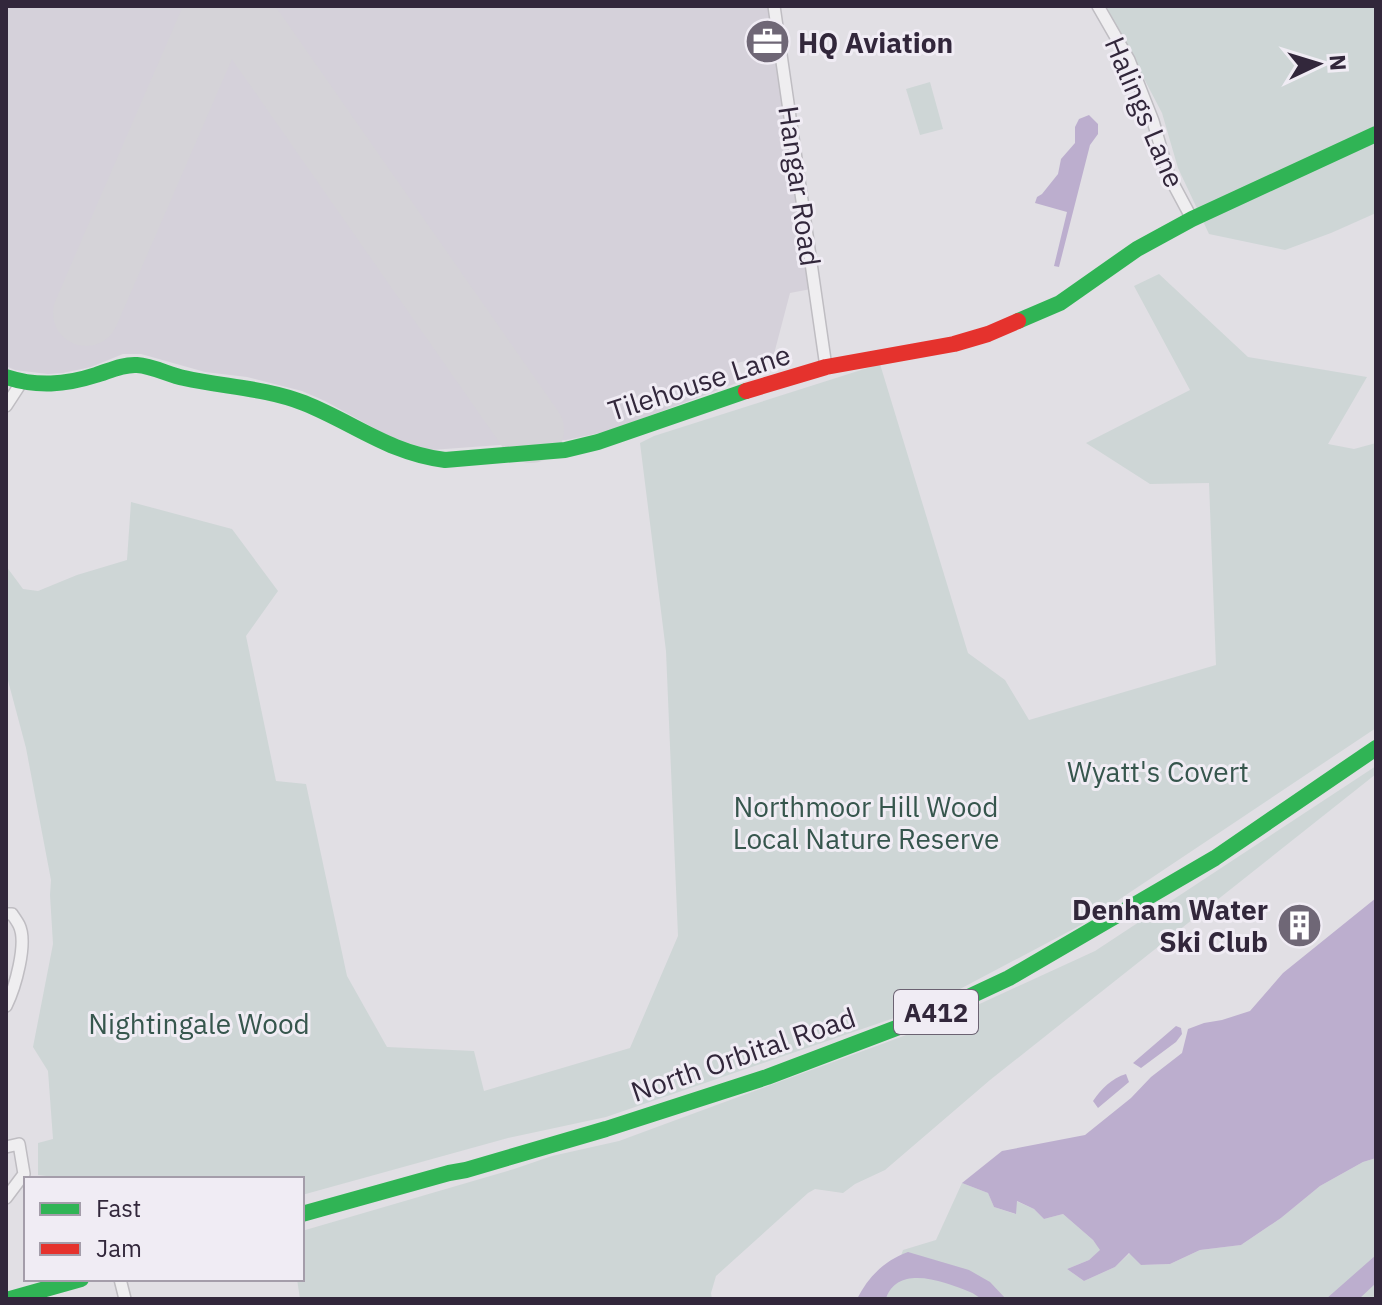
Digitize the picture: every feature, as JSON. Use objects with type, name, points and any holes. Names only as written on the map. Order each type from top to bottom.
[{"type":"street","name":"Hangar Road","points":[[774,6],[826,367]]},
{"type":"street","name":"Halings Lane","points":[[1098,6],[1129,60],[1153,121],[1169,176],[1192,219]]},
{"type":"street","name":"Tilehouse Lane","points":[[13,380],[38,385],[61,384],[139,365],[184,378],[288,397],[392,448],[416,456],[445,460],[565,450],[826,367],[954,344],[988,334],[1060,303],[1137,249],[1192,219],[1376,134]]},
{"type":"street","points":[[6,406],[13,380]]},
{"type":"street","name":"North Orbital Road","points":[[304,1213],[621,1124],[767,1077],[928,1016],[1009,978],[1215,858],[1376,748]]},
{"type":"street","points":[[6,914],[12,914],[21,927],[22,949],[6,1006]]},
{"type":"street","points":[[6,1147],[19,1144],[24,1174],[6,1198]]},
{"type":"street","points":[[10,1299],[74,1281]]},
{"type":"shaded area","points":[[6,6],[771,6],[811,289],[790,293],[774,354],[737,363],[742,381],[609,431],[566,440],[431,450],[392,438],[302,391],[247,377],[205,372],[141,354],[123,354],[91,367],[63,373],[15,370],[6,366]]},
{"type":"shaded area","points":[[1089,115],[1098,124],[1098,134],[1090,145],[1059,267],[1054,266],[1067,212],[1035,203],[1058,174],[1061,159],[1075,143],[1075,127],[1079,119]]},
{"type":"shaded area","points":[[1376,898],[1376,1158],[1320,1186],[1241,1245],[1200,1250],[1170,1264],[1141,1265],[1129,1253],[1115,1267],[1084,1281],[1067,1269],[1089,1260],[1100,1250],[1063,1214],[1044,1219],[1034,1209],[1017,1201],[1016,1214],[994,1207],[988,1193],[962,1183],[1002,1151],[1085,1135],[1182,1053],[1188,1029],[1250,1011],[1283,973]]},
{"type":"shaded area","points":[[1176,1026],[1181,1028],[1182,1034],[1176,1042],[1141,1068],[1133,1063]]},
{"type":"shaded area","points":[[1126,1074],[1129,1082],[1098,1108],[1093,1101],[1100,1092]]},
{"type":"shaded area","points":[[908,1252],[969,1270],[990,1282],[1006,1299],[984,1299],[936,1280],[911,1278],[900,1281],[886,1299],[857,1299],[878,1270]]},
{"type":"shaded area","points":[[1376,1255],[1376,1283],[1359,1299],[1326,1299]]},
{"type":"green space","points":[[1106,6],[1376,6],[1376,213],[1285,250],[1209,234],[1178,168],[1162,113]]},
{"type":"green space","points":[[930,82],[943,129],[920,135],[906,89]]},
{"type":"green space","points":[[1159,274],[1248,357],[1367,377],[1328,444],[1354,449],[1376,443],[1376,728],[1081,925],[926,1007],[606,1117],[508,1138],[304,1194],[304,1177],[38,1175],[38,1143],[53,1139],[48,1071],[33,1047],[53,944],[51,880],[26,748],[6,673],[6,566],[23,589],[38,591],[127,560],[131,502],[232,529],[278,591],[246,636],[276,781],[306,784],[347,976],[387,1047],[474,1051],[484,1091],[630,1048],[678,936],[666,651],[640,443],[880,364],[968,653],[1005,680],[1029,720],[1216,665],[1209,483],[1150,484],[1086,443],[1190,390],[1134,286]]},
{"type":"green space","points":[[1376,766],[1376,774],[990,1080],[885,1170],[843,1193],[815,1189],[808,1193],[716,1276],[712,1299],[300,1299],[297,1281],[304,1281],[304,1230],[552,1156],[619,1141],[936,1024],[1095,951]]},
{"type":"green space","points":[[1376,1158],[1376,1299],[886,1299],[903,1250],[936,1240],[962,1183],[988,1193],[994,1207],[1015,1214],[1016,1201],[1034,1209],[1044,1219],[1063,1214],[1101,1250],[1089,1260],[1067,1269],[1084,1281],[1115,1267],[1130,1253],[1141,1265],[1170,1264],[1200,1250],[1241,1245],[1320,1186]]},
{"type":"runway","points":[[86,313],[219,6]]},
{"type":"runway","points":[[235,6],[531,430]]},
{"type":"traffic: fast","points":[[1018,321],[1060,303],[1137,249],[1192,219],[1376,134]]},
{"type":"traffic: fast","points":[[6,377],[29,382],[62,383],[127,366],[143,366],[184,378],[290,398],[406,451],[445,460],[565,450],[598,442],[746,391]]},
{"type":"traffic: fast","points":[[304,1213],[606,1129],[767,1077],[928,1016],[1009,978],[1215,858],[1376,748]]},
{"type":"traffic: fast","points":[[10,1299],[74,1281]]},
{"type":"traffic: jam","points":[[746,391],[826,367],[954,344],[1018,321]]},
{"type":"place","name":"HQ Aviation","points":[[767,42]]},
{"type":"place","name":"Denham Water Ski Club","points":[[1299,925]]},
{"type":"park label","name":"Wyatt's Covert","points":[[1158,771]]},
{"type":"park label","name":"Northmoor Hill Wood Local Nature Reserve","points":[[866,822]]},
{"type":"park label","name":"Nightingale Wood","points":[[199,1023]]}]
